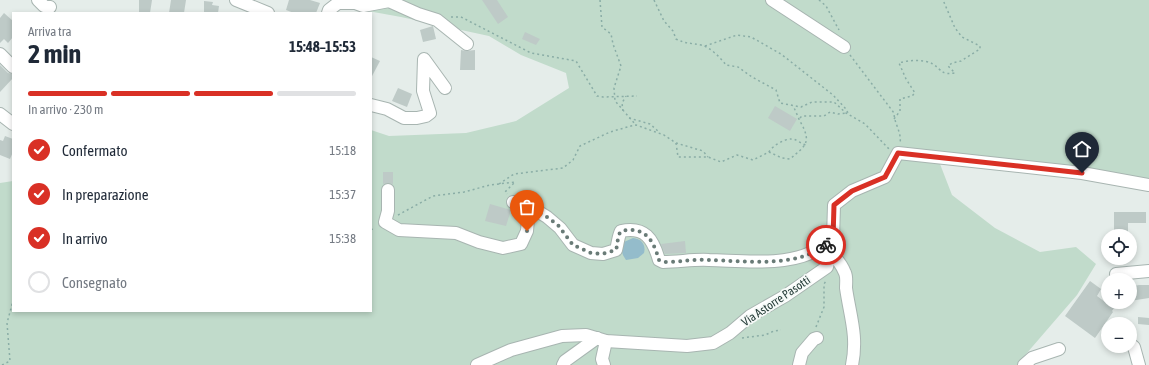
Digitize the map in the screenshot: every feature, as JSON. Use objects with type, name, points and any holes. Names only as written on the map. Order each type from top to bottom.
[{"type":"street","points":[[38,0],[44,6],[50,7]]},
{"type":"street","points":[[236,0],[266,12]]},
{"type":"street","points":[[772,0],[844,47]]},
{"type":"street","points":[[328,12],[338,3],[342,2],[356,3],[363,6],[389,1],[397,3],[418,14],[443,20],[467,44]]},
{"type":"street","points":[[0,54],[12,66]]},
{"type":"street","points":[[372,105],[388,109],[404,118],[426,116],[430,113],[423,91],[424,59],[445,88]]},
{"type":"street","points":[[0,114],[12,121]]},
{"type":"street","points":[[898,153],[1082,173],[1149,185]]},
{"type":"street","name":"Via Astorre Pasotti","points":[[477,365],[510,350],[562,336],[586,335],[601,339],[688,346],[713,343],[730,333],[750,316],[785,296],[827,267],[833,239],[834,205],[852,191],[885,177],[898,153]]},
{"type":"street","points":[[388,190],[388,211],[385,222],[399,230],[456,233],[479,242],[504,248],[521,244],[527,231],[529,208]]},
{"type":"street","points":[[511,199],[547,217],[558,225],[573,245],[591,253],[602,254],[616,250],[619,242],[618,236],[621,231],[637,231],[648,235],[653,242],[659,260],[663,262],[709,260],[765,262],[780,260],[807,255],[825,246],[833,239]]},
{"type":"street","points":[[830,253],[835,257],[846,274],[846,286],[854,330],[855,350],[852,365]]},
{"type":"street","points":[[1127,273],[1149,271]]},
{"type":"street","points":[[799,365],[802,352],[816,335]]},
{"type":"street","points":[[563,365],[565,361],[601,339],[602,359],[604,365]]},
{"type":"street","points":[[1024,365],[1032,358],[1059,349]]},
{"type":"street","points":[[1136,353],[1139,365]]},
{"type":"path","points":[[600,0],[602,27],[612,34],[613,44],[621,66],[614,88],[615,101],[636,125],[660,134],[676,143],[703,151],[708,157]]},
{"type":"path","points":[[654,0],[664,21],[673,31],[676,39],[685,44],[704,46],[737,35],[751,37],[781,54],[833,95],[848,113]]},
{"type":"path","points":[[704,46],[721,59],[726,65],[738,67],[752,77],[776,90],[780,103],[801,107],[812,102],[834,102],[865,124],[888,149],[898,153],[901,137],[894,119],[894,112],[844,47],[837,24],[826,6],[819,0]]},
{"type":"path","points":[[894,119],[900,111],[900,99],[912,96],[915,93],[906,79],[899,63],[917,61],[932,64],[947,74],[955,73],[948,66],[952,63],[962,61],[980,49],[980,46],[962,37],[955,28],[943,0]]},
{"type":"path","points":[[443,20],[461,17],[531,53],[576,60],[597,96],[638,96]]},
{"type":"path","points":[[623,111],[622,103],[626,96]]},
{"type":"path","points":[[769,152],[782,158],[790,159],[806,145],[808,138],[805,129],[793,106]]},
{"type":"path","points":[[800,119],[802,116],[824,116],[830,112],[838,114],[848,113]]},
{"type":"path","points":[[629,118],[650,124],[660,134]]},
{"type":"path","points":[[499,184],[514,174],[563,168],[573,160],[580,146],[610,132],[636,125]]},
{"type":"path","points":[[676,143],[678,158],[708,157],[721,162],[738,155],[753,160],[769,152],[772,147],[792,138],[806,145]]},
{"type":"path","points":[[385,222],[433,196],[464,192],[490,185],[515,182],[505,192],[511,199]]},
{"type":"path","points":[[816,335],[824,307],[824,284],[827,278]]},
{"type":"path","points":[[2,365],[10,361],[7,322],[12,304]]},
{"type":"path","points":[[740,338],[765,335],[781,330]]},
{"type":"green space","points":[[345,0],[1149,0],[1149,182],[1025,168],[940,164],[952,195],[995,228],[1040,252],[1076,247],[1096,264],[1077,295],[1020,361],[1020,365],[0,365],[0,183],[12,181],[12,312],[372,312],[372,130],[389,136],[466,133],[516,121],[569,88],[566,73],[521,55],[489,36],[346,7]]},
{"type":"water","points":[[633,238],[643,243],[644,253],[638,258],[626,260],[622,253],[623,244],[624,242]]},
{"type":"building","points":[[139,0],[152,0],[150,12],[139,12]]},
{"type":"building","points":[[171,0],[186,0],[184,12],[169,12]]},
{"type":"building","points":[[289,0],[310,0],[320,3],[316,12],[291,12],[286,10]]},
{"type":"building","points":[[482,0],[497,0],[508,17],[498,24]]},
{"type":"building","points":[[204,1],[213,2],[212,5],[219,6],[218,12],[204,12]]},
{"type":"building","points":[[4,13],[12,20],[12,38],[8,43],[4,39],[0,43],[0,18]]},
{"type":"building","points":[[433,26],[436,39],[423,42],[420,30]]},
{"type":"building","points":[[525,32],[540,39],[536,45],[522,39]]},
{"type":"building","points":[[461,50],[475,50],[475,70],[460,70]]},
{"type":"building","points":[[372,57],[380,61],[372,76]]},
{"type":"building","points":[[0,65],[8,73],[12,74],[12,79],[0,92]]},
{"type":"building","points":[[398,88],[412,94],[407,107],[392,101]]},
{"type":"building","points":[[775,106],[797,119],[790,131],[768,118]]},
{"type":"building","points":[[5,136],[12,139],[12,154],[10,159],[0,155],[0,140],[3,141]]},
{"type":"building","points":[[383,172],[393,172],[393,184],[383,184]]},
{"type":"building","points":[[490,204],[511,210],[506,226],[485,221]]},
{"type":"building","points":[[1114,212],[1146,212],[1146,223],[1128,223],[1128,229],[1114,229]]},
{"type":"building","points":[[685,241],[686,253],[665,254],[661,244]]},
{"type":"building","points":[[1090,281],[1101,289],[1097,296],[1101,299],[1101,309],[1113,309],[1110,317],[1101,317],[1101,329],[1095,338],[1065,316]]},
{"type":"building","points":[[1137,285],[1149,285],[1149,298],[1137,300]]},
{"type":"building","points":[[1138,317],[1149,318],[1149,325],[1138,324]]},
{"type":"way so far","points":[[527,231],[529,208],[534,209],[558,225],[573,245],[591,253],[602,254],[616,250],[619,242],[618,236],[621,231],[637,231],[648,235],[653,242],[659,260],[663,262],[696,260],[765,262],[807,255],[826,245]]},
{"type":"route","points":[[826,245],[833,239],[834,205],[852,191],[863,185],[885,177],[898,153],[1082,173]]}]
